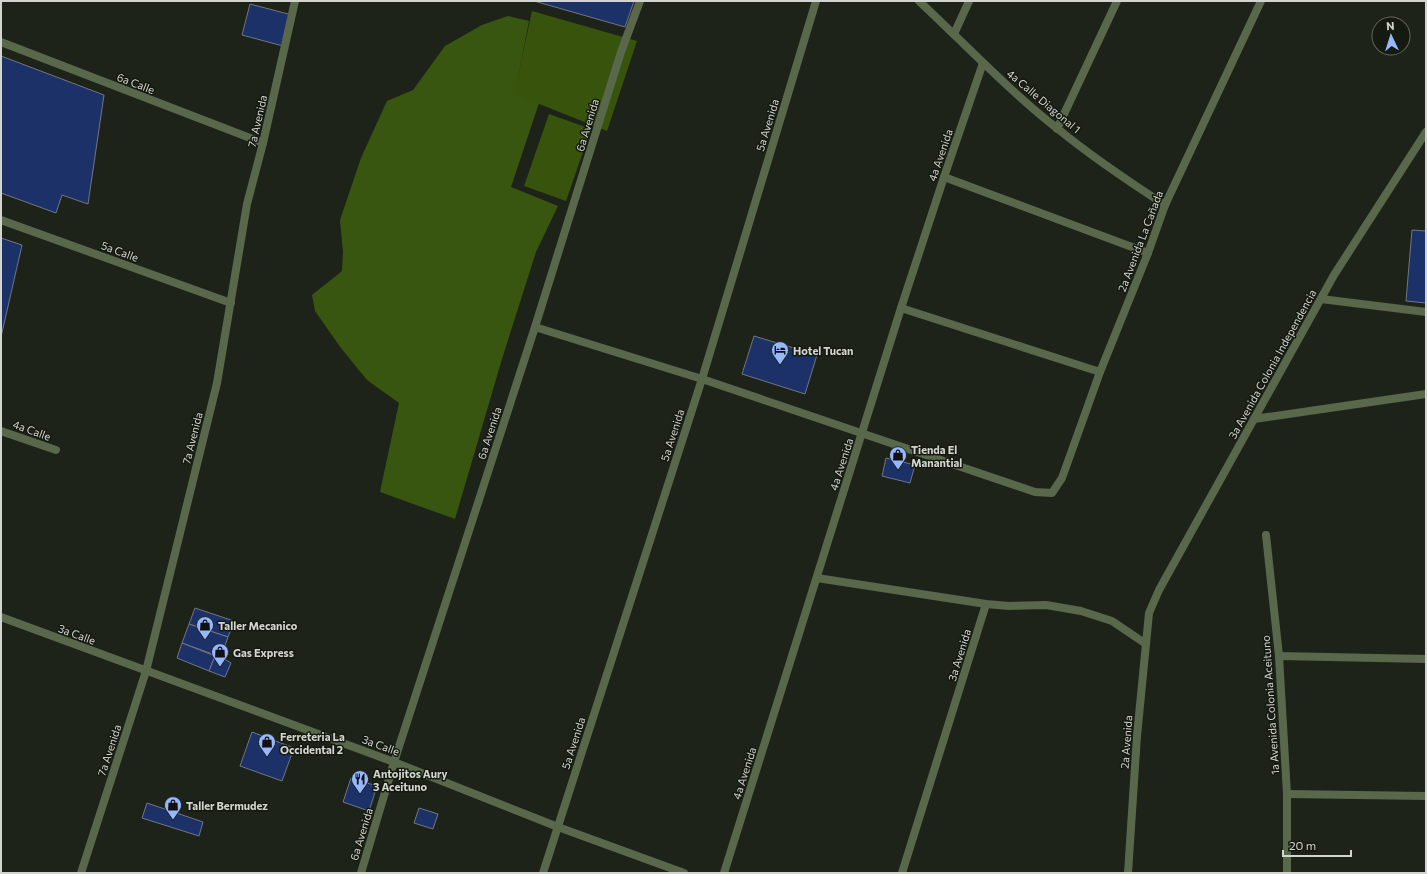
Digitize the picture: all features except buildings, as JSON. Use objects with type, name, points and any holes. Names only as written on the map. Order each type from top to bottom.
[{"type":"street","name":"7a Avenida","points":[[81,873],[146,671],[217,383],[247,204],[263,143],[295,1]]},
{"type":"street","name":"6a Avenida","points":[[361,873],[394,762],[535,327],[619,59],[640,1]]},
{"type":"street","name":"5a Avenida","points":[[543,873],[702,379],[816,1]]},
{"type":"street","name":"4a Calle Diagonal 1","points":[[919,1],[983,63],[1057,129],[1113,171],[1165,204]]},
{"type":"street","points":[[954,34],[969,1]]},
{"type":"street","points":[[1057,129],[1118,1]]},
{"type":"street","name":"2a Avenida La Cañada","points":[[862,433],[1035,492],[1052,494],[1062,478],[1100,372],[1148,254],[1165,204],[1261,1]]},
{"type":"street","name":"6a Calle","points":[[1,42],[263,143]]},
{"type":"street","name":"4a Avenida","points":[[724,873],[901,308],[983,63]]},
{"type":"street","name":"3a Avenida Colonia Independencia","points":[[1149,613],[1159,590],[1334,275],[1426,132]]},
{"type":"street","points":[[944,177],[1148,254]]},
{"type":"street","name":"5a Calle","points":[[1,220],[231,303]]},
{"type":"street","points":[[1321,299],[1426,312]]},
{"type":"street","points":[[901,308],[1100,372]]},
{"type":"street","points":[[535,327],[702,379],[862,433]]},
{"type":"street","points":[[1254,419],[1426,394]]},
{"type":"street","name":"4a Calle","points":[[1,431],[56,450]]},
{"type":"street","name":"1a Avenida Colonia Aceituno","points":[[1266,535],[1279,656],[1287,794],[1287,873]]},
{"type":"street","points":[[817,578],[986,604],[1008,606],[1046,605],[1081,611],[1112,621],[1146,644]]},
{"type":"street","name":"3a Avenida","points":[[902,873],[986,604]]},
{"type":"street","name":"2a Avenida","points":[[1128,873],[1137,736],[1149,613]]},
{"type":"street","name":"3a Calle","points":[[1,617],[394,762],[558,827],[684,873]]},
{"type":"street","points":[[1279,656],[1426,659]]},
{"type":"street","points":[[1287,794],[1426,796]]},
{"type":"green space","points":[[532,11],[637,41],[607,131],[514,94]]},
{"type":"green space","points":[[508,16],[529,21],[515,93],[539,103],[511,187],[558,206],[536,252],[502,359],[455,519],[380,492],[399,403],[367,380],[341,348],[315,311],[312,295],[342,271],[343,252],[340,220],[361,158],[387,101],[413,90],[445,46],[482,25]]},
{"type":"green space","points":[[549,114],[591,129],[566,201],[524,186]]},
{"type":"place","name":"Hotel Tucan","points":[[780,365]]},
{"type":"place","name":"Tienda El Manantial","points":[[898,470]]},
{"type":"place","name":"Taller Mecanico","points":[[205,640]]},
{"type":"place","name":"Gas Express","points":[[220,667]]},
{"type":"place","name":"Ferreteria La Occidental 2","points":[[267,757]]},
{"type":"place","name":"Antojitos Aury 3 Aceituno","points":[[360,794]]},
{"type":"place","name":"Taller Bermudez","points":[[173,820]]}]
